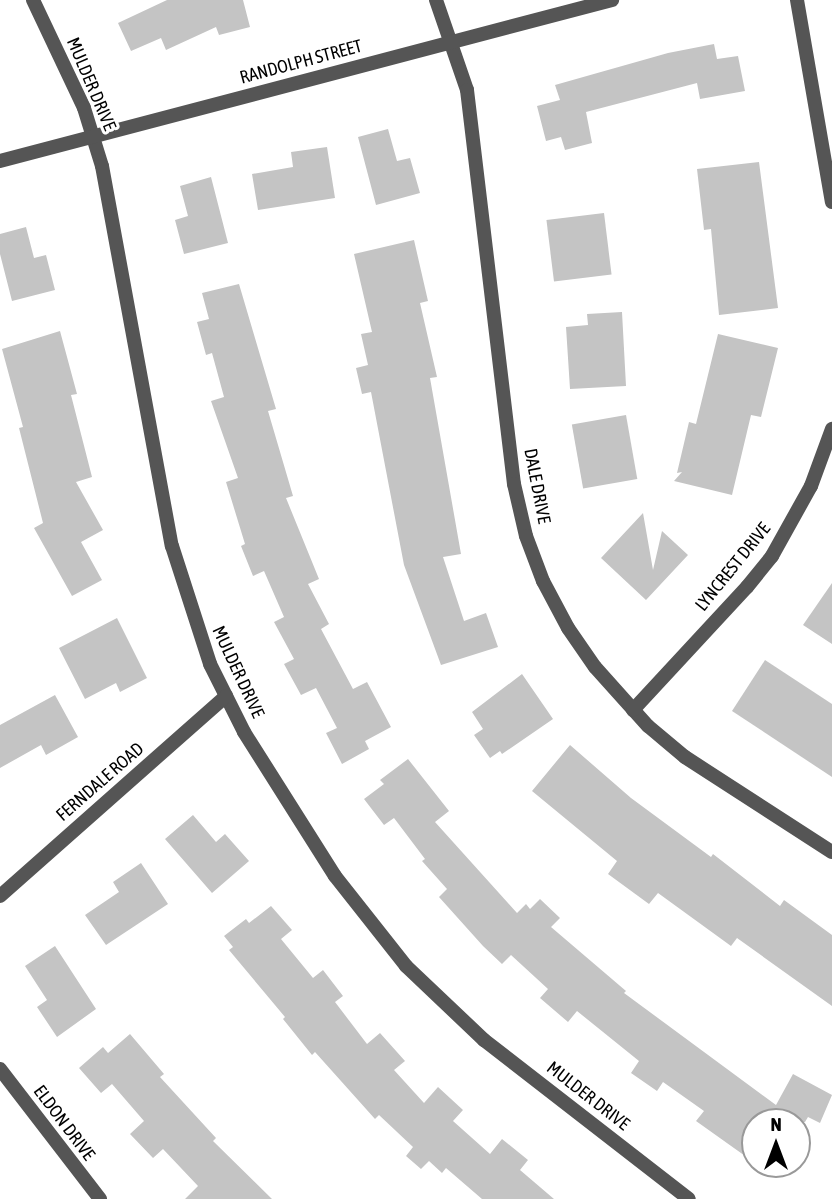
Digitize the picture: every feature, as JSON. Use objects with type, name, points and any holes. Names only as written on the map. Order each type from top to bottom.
[{"type":"street","name":"MULDER DRIVE","points":[[33,0],[84,108],[104,178],[172,546],[199,635],[226,696],[254,749],[335,876],[406,966],[484,1040],[689,1199]]},
{"type":"street","name":"DALE DRIVE","points":[[436,0],[469,100],[501,388],[519,510],[534,559],[555,605],[594,667],[633,710],[685,757],[832,852]]},
{"type":"street","name":"RANDOLPH STREET","points":[[0,161],[612,0]]},
{"type":"street","points":[[797,0],[832,202]]},
{"type":"street","name":"LYNCREST DRIVE","points":[[633,710],[747,587],[772,556],[811,486],[832,429]]},
{"type":"street","name":"FERNDALE ROAD","points":[[0,896],[226,696]]},
{"type":"street","name":"ELDON DRIVE","points":[[0,1069],[100,1199]]},
{"type":"building","points":[[167,0],[243,0],[250,27],[219,35],[216,27],[166,50],[161,38],[131,51],[118,23]]},
{"type":"building","points":[[714,44],[717,59],[738,56],[745,91],[700,99],[697,83],[586,112],[592,143],[565,150],[561,137],[546,141],[537,106],[560,100],[555,85],[668,53]]},
{"type":"building","points":[[388,129],[397,161],[410,158],[420,193],[376,205],[358,137]]},
{"type":"building","points":[[327,147],[335,198],[258,210],[252,174],[293,167],[291,152]]},
{"type":"building","points":[[759,162],[778,308],[719,315],[711,229],[704,230],[697,169]]},
{"type":"building","points":[[211,177],[228,243],[184,254],[175,220],[188,216],[180,186]]},
{"type":"building","points":[[604,213],[612,275],[554,282],[546,220]]},
{"type":"building","points":[[26,227],[34,258],[46,255],[55,290],[12,301],[0,254],[0,234]]},
{"type":"building","points":[[414,240],[428,301],[420,303],[437,377],[430,378],[461,554],[443,557],[464,621],[486,613],[498,647],[441,665],[404,565],[371,392],[362,394],[356,368],[368,365],[361,334],[372,332],[354,254]]},
{"type":"building","points":[[239,284],[276,409],[268,411],[293,496],[286,498],[319,579],[308,584],[329,624],[321,629],[353,689],[367,682],[391,727],[365,741],[369,749],[342,764],[326,733],[337,728],[316,688],[301,695],[284,664],[294,659],[274,622],[284,617],[264,571],[253,576],[241,546],[245,544],[226,482],[238,478],[211,401],[224,397],[212,353],[206,355],[197,322],[209,319],[202,293]]},
{"type":"building","points":[[622,312],[626,386],[570,389],[566,327],[588,325],[587,314]]},
{"type":"building","points":[[60,331],[77,394],[71,395],[92,477],[76,482],[103,530],[81,542],[102,580],[72,596],[34,528],[43,523],[19,428],[23,427],[2,349]]},
{"type":"building","points":[[718,334],[778,348],[761,417],[751,415],[732,495],[674,481],[682,472],[677,473],[689,422],[696,424]]},
{"type":"building","points":[[626,415],[637,479],[583,489],[572,425]]},
{"type":"building","points":[[643,513],[653,570],[662,531],[688,555],[646,600],[601,558]]},
{"type":"building","points":[[832,583],[832,644],[803,625]]},
{"type":"building","points":[[117,618],[147,678],[120,692],[116,683],[85,699],[59,648]]},
{"type":"building","points":[[765,660],[832,704],[832,777],[732,711]]},
{"type":"building","points":[[522,674],[553,719],[502,754],[500,751],[490,758],[474,735],[483,729],[472,712]]},
{"type":"building","points":[[55,695],[78,737],[46,755],[41,745],[0,768],[0,725]]},
{"type":"building","points":[[570,745],[631,798],[711,857],[713,854],[780,906],[784,900],[832,935],[832,1006],[737,938],[731,946],[658,893],[649,904],[608,874],[617,861],[532,791]]},
{"type":"building","points":[[408,759],[449,811],[435,822],[517,913],[526,904],[530,909],[540,899],[560,918],[551,927],[626,991],[624,993],[776,1105],[793,1074],[832,1095],[820,1123],[811,1118],[811,1108],[741,1108],[741,1153],[696,1121],[704,1111],[663,1082],[657,1091],[631,1073],[639,1061],[577,1011],[568,1022],[540,998],[548,989],[511,955],[502,964],[439,897],[447,889],[422,861],[425,859],[394,818],[384,825],[364,799],[384,784],[380,780]]},
{"type":"building","points":[[193,815],[216,842],[225,834],[249,861],[212,893],[165,839]]},
{"type":"building","points":[[141,863],[168,904],[106,945],[85,915],[119,892],[113,882]]},
{"type":"building","points":[[271,906],[292,930],[281,939],[313,978],[323,970],[343,996],[335,1002],[367,1044],[380,1033],[405,1061],[394,1070],[424,1103],[438,1087],[463,1110],[453,1121],[490,1154],[502,1139],[528,1160],[520,1170],[554,1199],[482,1199],[446,1168],[442,1173],[429,1161],[421,1169],[406,1156],[413,1147],[379,1115],[375,1119],[315,1052],[312,1055],[283,1019],[285,1017],[229,950],[233,947],[224,936],[246,919],[249,923]]},
{"type":"building","points":[[55,946],[96,1009],[57,1037],[37,1007],[47,1000],[25,966]]},
{"type":"building","points":[[130,1034],[164,1074],[160,1077],[216,1138],[213,1141],[272,1199],[185,1199],[198,1186],[163,1149],[153,1158],[130,1134],[144,1121],[112,1084],[101,1093],[79,1068],[103,1047],[108,1053]]}]
